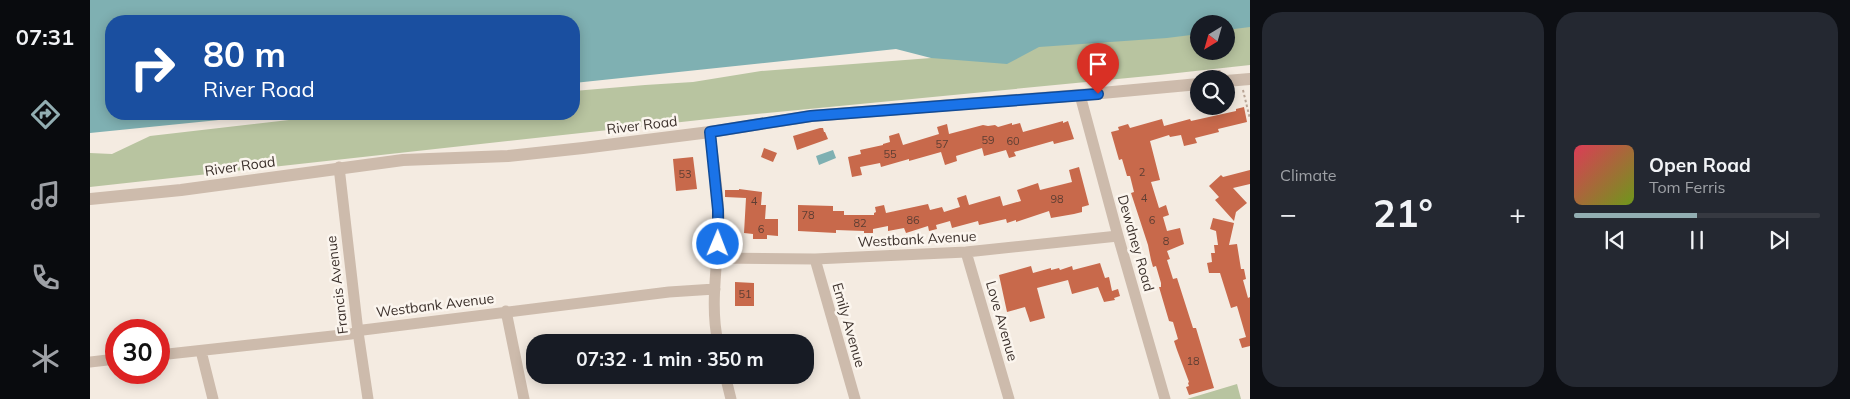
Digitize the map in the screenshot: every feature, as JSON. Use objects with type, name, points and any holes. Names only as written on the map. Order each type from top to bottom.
[{"type":"street","name":"River Road","points":[[90,199],[181,190],[339,167],[403,160],[508,156],[710,132],[811,116],[1190,85]]},
{"type":"street","name":"Dewdney Road","points":[[1080,95],[1165,399]]},
{"type":"street","points":[[710,132],[718,210],[718,258],[715,289],[716,334]]},
{"type":"street","name":"Francis Avenue","points":[[339,167],[358,332],[368,399]]},
{"type":"street","name":"Westbank Avenue","points":[[718,258],[814,259],[966,252],[1118,236]]},
{"type":"street","name":"Love Avenue","points":[[966,252],[1010,399]]},
{"type":"street","name":"Emily Avenue","points":[[814,259],[855,399]]},
{"type":"street","name":"Westbank Avenue","points":[[170,354],[347,335],[506,311],[669,292],[715,289]]},
{"type":"street","points":[[506,311],[524,399]]},
{"type":"street","points":[[202,351],[213,399]]},
{"type":"street","points":[[90,362],[105,360]]},
{"type":"street","points":[[727,384],[731,399]]},
{"type":"path","points":[[1245,79],[1250,119]]},
{"type":"green space","points":[[1250,24],[1250,65],[736,116],[90,187],[90,153],[112,154],[150,136],[289,120],[580,120],[580,90],[693,82],[761,71],[957,56],[1045,43],[1190,33],[1190,60],[1235,60],[1235,26]]},
{"type":"green space","points":[[1237,384],[1241,399],[1187,399]]},
{"type":"water","points":[[90,0],[1250,0],[1250,27],[1235,29],[1235,15],[1190,15],[1190,35],[1039,47],[1007,64],[931,58],[896,49],[580,82],[580,15],[105,15],[105,120],[219,120],[90,133]]},
{"type":"water","points":[[833,150],[836,158],[819,165],[816,156]]},
{"type":"building","points":[[1244,107],[1247,122],[1218,129],[1219,132],[1195,138],[1197,143],[1184,146],[1181,135],[1170,137],[1169,135],[1150,141],[1160,180],[1151,182],[1159,208],[1166,205],[1169,215],[1163,217],[1167,231],[1180,228],[1184,244],[1167,251],[1170,259],[1167,260],[1173,279],[1177,278],[1193,328],[1196,328],[1214,388],[1189,395],[1186,387],[1189,386],[1189,382],[1174,341],[1178,339],[1173,322],[1169,321],[1159,287],[1161,287],[1161,283],[1156,266],[1153,267],[1131,193],[1134,192],[1130,176],[1127,176],[1122,159],[1119,160],[1111,132],[1119,130],[1118,127],[1128,124],[1130,128],[1162,119],[1164,126],[1190,119],[1191,121],[1218,115],[1235,115],[1236,109]]},
{"type":"building","points":[[1063,121],[1063,123],[1068,121],[1074,139],[1054,144],[1053,141],[1014,152],[1016,156],[1009,158],[1006,150],[984,156],[982,148],[956,156],[957,161],[945,165],[941,152],[881,167],[880,163],[860,167],[862,175],[852,177],[848,157],[861,154],[860,150],[890,142],[889,136],[899,133],[903,145],[939,134],[937,127],[947,124],[949,134],[983,125],[995,125],[998,127],[1012,123],[1012,125],[1020,123],[1023,132]]},
{"type":"building","points":[[823,128],[828,139],[797,150],[793,136]]},
{"type":"building","points":[[764,148],[777,153],[773,162],[761,157]]},
{"type":"building","points":[[693,157],[697,189],[676,191],[673,159]]},
{"type":"building","points":[[1079,167],[1089,205],[1082,207],[1082,212],[1074,214],[1051,218],[1049,211],[1016,222],[1016,220],[1007,223],[1006,219],[979,225],[978,221],[952,228],[950,221],[936,225],[937,229],[929,231],[928,226],[906,233],[904,228],[888,231],[888,226],[873,229],[873,233],[836,230],[836,233],[798,231],[798,205],[833,206],[833,211],[844,211],[844,215],[874,215],[876,212],[875,207],[884,205],[886,213],[928,204],[930,210],[942,207],[944,212],[960,207],[957,198],[966,195],[969,205],[1000,196],[1003,206],[1021,201],[1017,190],[1038,183],[1040,190],[1072,182],[1069,170]]},
{"type":"building","points":[[1250,170],[1250,184],[1233,188],[1247,203],[1236,212],[1234,221],[1215,200],[1219,197],[1209,186],[1221,175],[1223,177]]},
{"type":"building","points":[[739,189],[762,192],[761,205],[766,205],[765,219],[778,219],[778,236],[767,235],[767,239],[753,239],[753,234],[744,233],[746,198],[725,197],[725,190]]},
{"type":"building","points":[[1213,218],[1234,223],[1229,245],[1237,244],[1241,269],[1244,269],[1246,279],[1243,280],[1248,298],[1250,297],[1250,346],[1242,348],[1239,339],[1246,337],[1237,306],[1231,308],[1220,273],[1209,273],[1207,263],[1212,262],[1211,253],[1215,253],[1214,245],[1218,245],[1216,231],[1210,229]]},
{"type":"building","points":[[1100,263],[1105,278],[1109,277],[1112,291],[1118,289],[1120,296],[1114,298],[1115,300],[1104,302],[1098,287],[1072,294],[1068,280],[1037,288],[1045,318],[1030,322],[1025,307],[1007,312],[999,275],[1031,266],[1033,273],[1051,268],[1051,270],[1059,268],[1060,270],[1072,266],[1073,270]]},
{"type":"building","points":[[735,282],[754,283],[754,306],[735,306]]},
{"type":"route","points":[[718,244],[718,210],[710,132],[811,116],[1098,94]]}]
